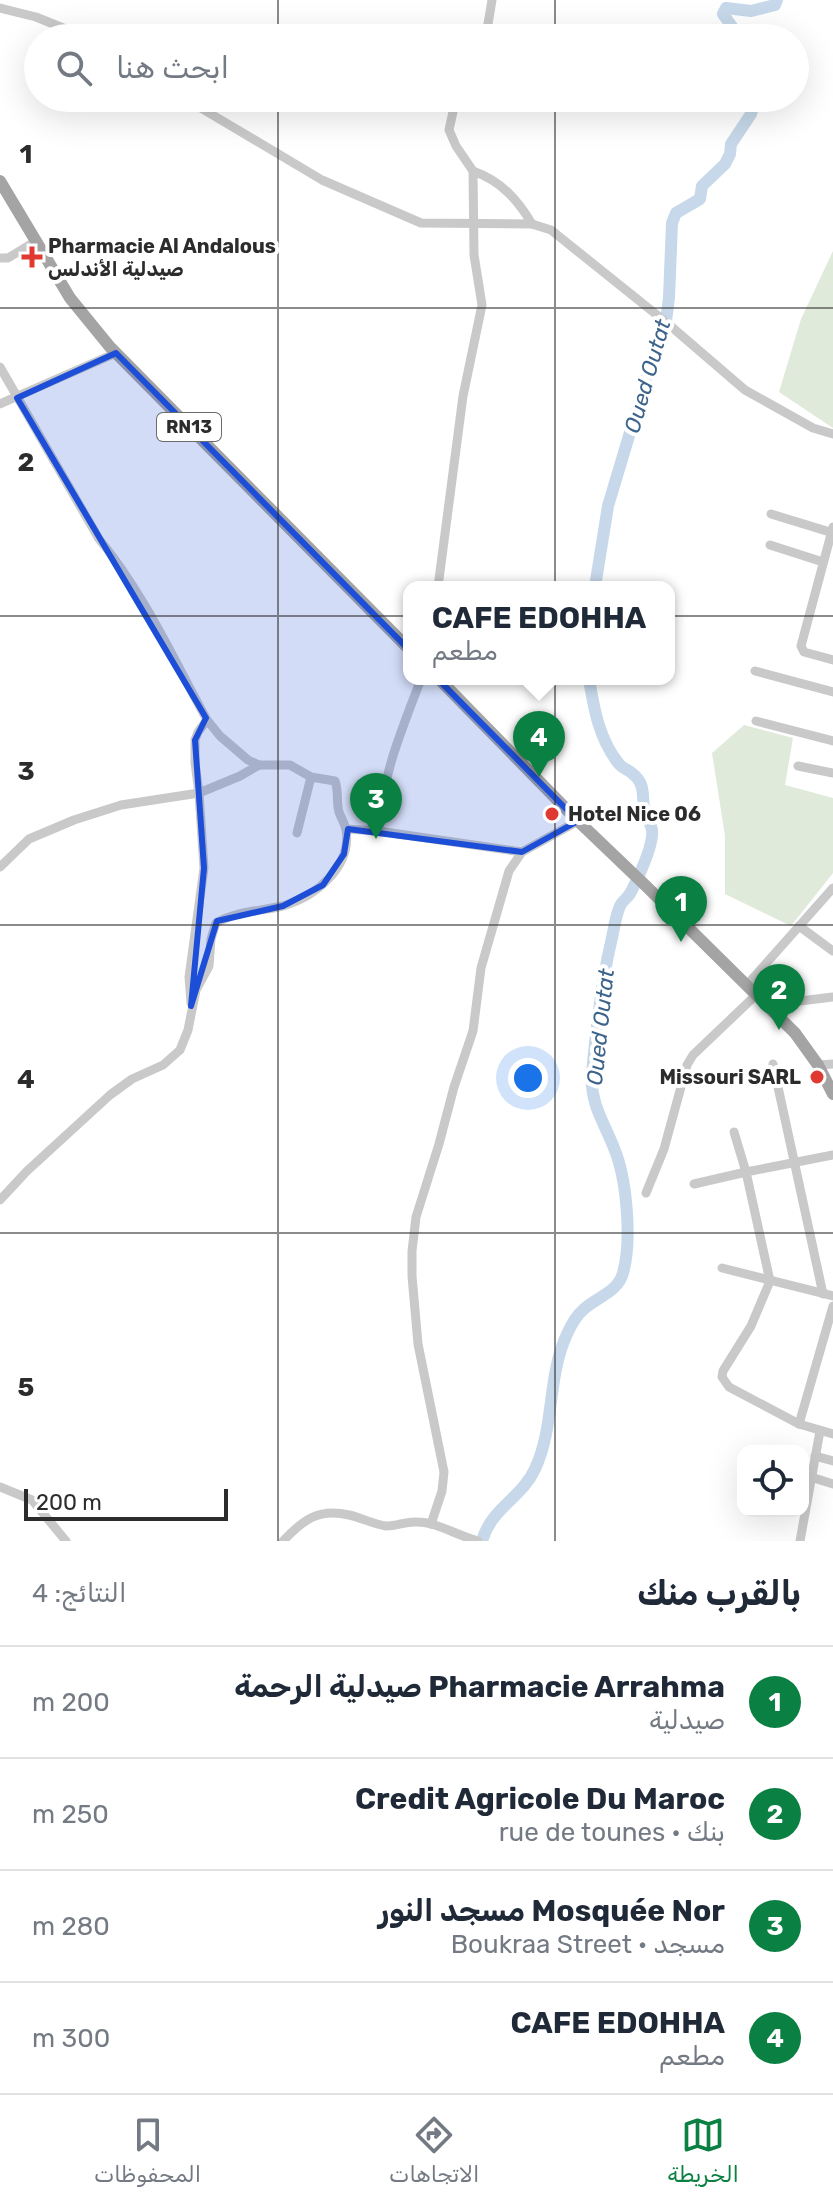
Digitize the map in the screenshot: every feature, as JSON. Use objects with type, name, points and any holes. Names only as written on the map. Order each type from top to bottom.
[{"type":"main road","name":"RN13","points":[[0,181],[70,298],[116,353],[403,643]]},
{"type":"main road","points":[[445,685],[578,821],[795,1033],[818,1065],[833,1094]]},
{"type":"street","points":[[488,24],[492,0]]},
{"type":"street","points":[[0,8],[53,24]]},
{"type":"street","points":[[208,112],[322,180],[421,223],[532,224],[551,230],[745,390],[813,428],[833,434]]},
{"type":"street","points":[[439,581],[461,405],[481,314],[474,255],[473,171],[449,130],[453,112]]},
{"type":"street","points":[[473,171],[502,186],[532,224]]},
{"type":"street","points":[[0,258],[8,258],[36,241]]},
{"type":"street","points":[[0,404],[116,353]]},
{"type":"street","points":[[0,367],[99,539],[142,602],[207,720],[248,760],[259,765],[290,765],[311,777],[332,780],[337,784],[338,807],[346,829],[344,854],[323,885],[283,906],[243,913],[216,923],[208,968],[196,990],[184,1043],[173,1058],[151,1072],[132,1079],[110,1095],[0,1200]]},
{"type":"street","points":[[771,514],[832,531],[801,646],[804,652],[833,660]]},
{"type":"street","points":[[770,545],[823,562]]},
{"type":"street","points":[[755,671],[833,692]]},
{"type":"street","points":[[378,831],[388,769],[419,685]]},
{"type":"street","points":[[191,1006],[189,977],[204,868],[195,740],[207,720]]},
{"type":"street","points":[[756,721],[833,741]]},
{"type":"street","points":[[0,867],[29,839],[74,820],[121,805],[199,793],[259,765]]},
{"type":"street","points":[[798,766],[833,773]]},
{"type":"street","points":[[297,833],[311,777]]},
{"type":"street","points":[[431,1524],[442,1491],[444,1472],[418,1344],[412,1276],[413,1231],[473,1031],[481,968],[509,871],[522,852],[578,821]]},
{"type":"street","points":[[346,829],[522,852]]},
{"type":"street","points":[[646,1193],[664,1149],[687,1065],[693,1055],[751,990],[799,926],[833,888]]},
{"type":"street","points":[[799,926],[833,951]]},
{"type":"street","points":[[767,1005],[833,997]]},
{"type":"street","points":[[722,1268],[828,1295],[773,1064]]},
{"type":"street","points":[[818,1065],[833,1064]]},
{"type":"street","points":[[734,1132],[770,1281],[751,1326],[722,1377],[729,1387],[799,1424],[833,1434]]},
{"type":"street","points":[[694,1184],[833,1155]]},
{"type":"street","points":[[799,1424],[833,1306]]},
{"type":"street","points":[[800,1541],[820,1431]]},
{"type":"street","points":[[815,1456],[833,1461]]},
{"type":"street","points":[[811,1477],[833,1484]]},
{"type":"street","points":[[0,1487],[32,1500],[66,1541]]},
{"type":"street","points":[[283,1541],[307,1519],[324,1514],[352,1515],[385,1526],[418,1521],[478,1541]]},
{"type":"highlighted area","points":[[116,353],[578,821],[522,852],[348,829],[344,854],[323,885],[283,906],[217,921],[191,1006],[204,868],[195,740],[206,718],[17,398]]},
{"type":"green space","points":[[833,251],[833,428],[779,392],[801,319]]},
{"type":"green space","points":[[744,725],[793,738],[785,785],[833,798],[833,873],[791,926],[725,894],[725,836],[712,753]]},
{"type":"waterway","name":"Oued Outat","points":[[730,24],[723,14],[726,8],[751,11],[775,5],[777,0]]},
{"type":"waterway","name":"Oued Outat","points":[[596,581],[608,506],[666,321],[672,223],[676,213],[700,199],[702,186],[725,164],[731,144],[752,112]]},
{"type":"waterway","name":"Oued Outat","points":[[482,1541],[492,1520],[535,1469],[546,1436],[556,1367],[574,1320],[581,1311],[617,1285],[626,1260],[628,1228],[622,1176],[595,1104],[592,1074],[602,991],[616,919],[645,861],[652,830],[645,813],[640,783],[619,764],[602,734],[590,685]]},
{"type":"place","name":"Pharmacie Al Andalous صيدلية الأندلس","points":[[32,257]]},
{"type":"place","name":"CAFE EDOHHA","points":[[539,777]]},
{"type":"place","name":"Hotel Nice 06","points":[[552,814]]},
{"type":"place","name":"Mosquée Nor مسجد النور","points":[[376,839]]},
{"type":"place","name":"Pharmacie Arrahma صيدلية الرحمة","points":[[681,942]]},
{"type":"place","name":"Credit Agricole Du Maroc","points":[[779,1030]]},
{"type":"place","name":"Missouri SARL","points":[[817,1077]]}]
